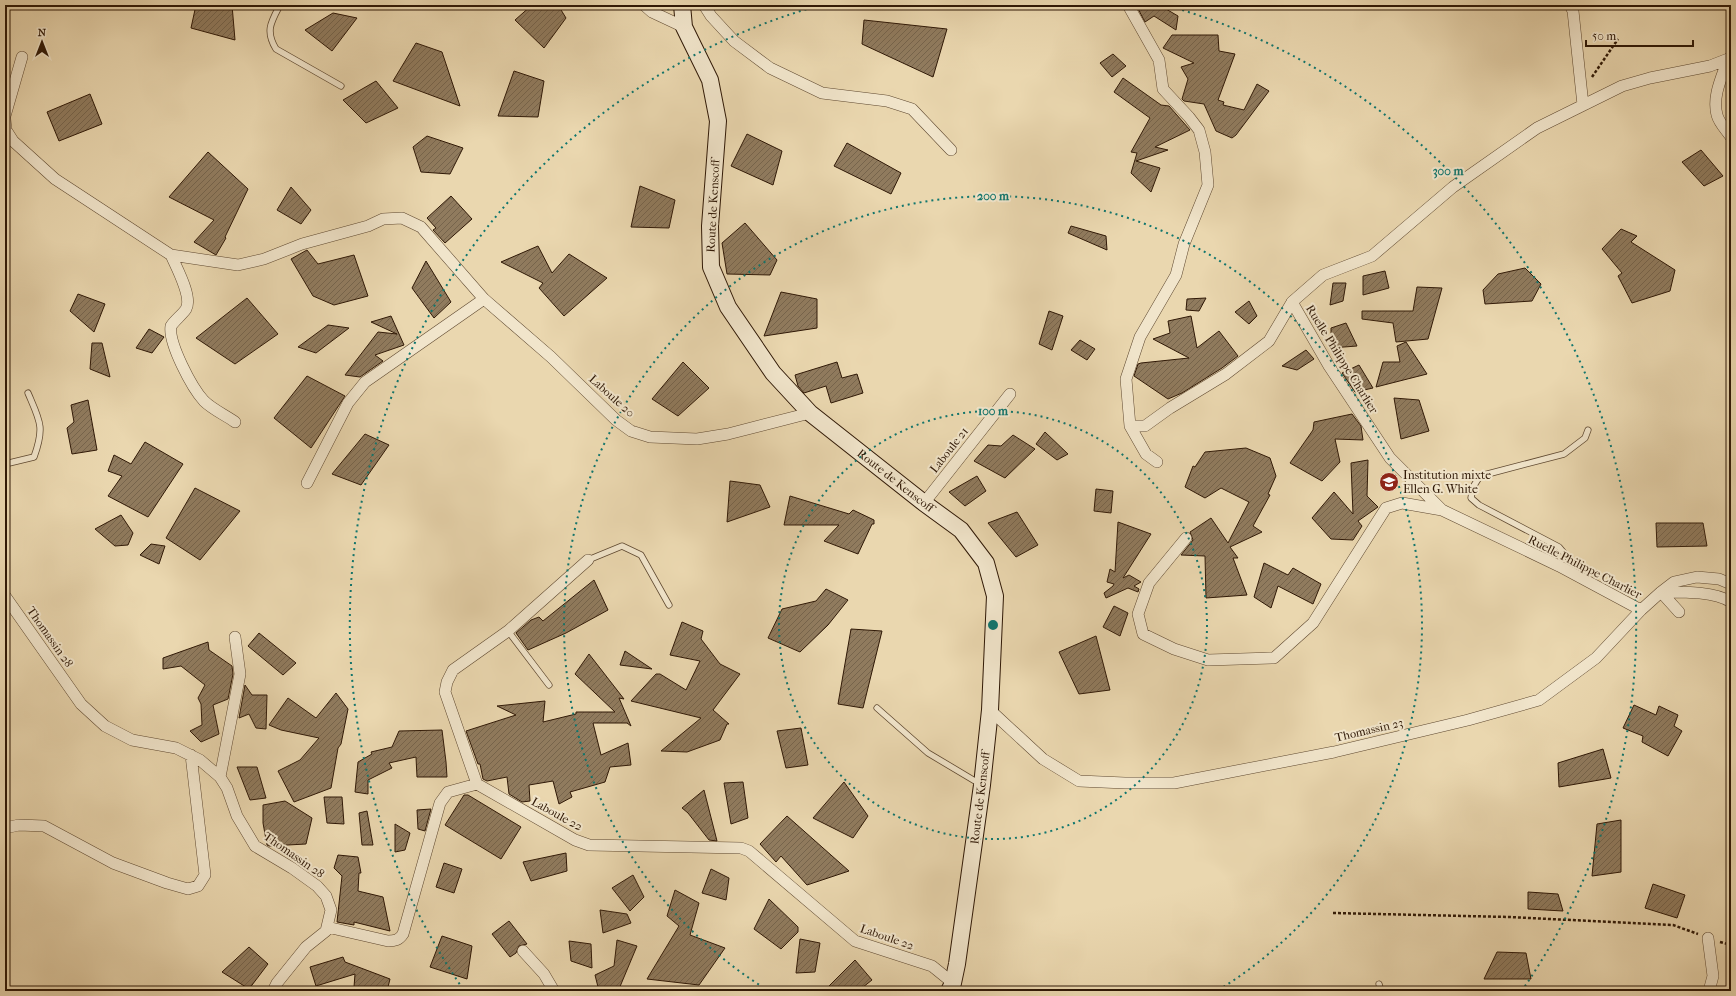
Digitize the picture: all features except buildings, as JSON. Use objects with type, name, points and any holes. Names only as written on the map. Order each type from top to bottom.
[{"type":"main road","name":"Route de Kenscoff","points":[[682,5],[684,27],[710,80],[718,121],[710,226],[711,267],[728,307],[773,373],[810,413],[924,503],[961,530],[986,563],[995,596],[990,710],[982,785],[957,964],[951,987]]},
{"type":"street","points":[[644,5],[652,12],[684,27]]},
{"type":"street","points":[[704,5],[711,16],[734,41],[770,68],[822,93],[887,101],[912,109],[951,150]]},
{"type":"street","points":[[1128,5],[1159,60],[1163,89],[1186,113],[1199,130],[1205,152],[1208,185],[1184,244],[1176,275],[1140,337],[1126,379],[1130,426],[1146,454],[1157,462]]},
{"type":"street","points":[[1570,5],[1573,11],[1583,105]]},
{"type":"street","points":[[5,116],[22,57]]},
{"type":"street","points":[[1729,58],[1718,89],[1716,102],[1718,116],[1731,137]]},
{"type":"street","name":"Ruelle Philippe Charlier","points":[[1641,610],[1559,566],[1442,510],[1390,458],[1329,366],[1292,302],[1323,275],[1372,256],[1453,187],[1537,128],[1622,86],[1650,78],[1710,66],[1729,58]]},
{"type":"street","points":[[5,119],[6,130],[13,141],[54,179],[172,255],[186,292],[188,302],[186,308],[171,326],[171,341],[193,387],[205,402],[235,422]]},
{"type":"street","name":"Laboule 20","points":[[172,255],[238,265],[264,259],[302,244],[368,226],[383,218],[402,218],[421,227],[484,299],[528,339],[551,357],[616,420],[632,431],[650,437],[697,439],[728,434],[810,413]]},
{"type":"street","points":[[307,483],[348,404],[365,382],[484,299]]},
{"type":"street","points":[[1130,426],[1145,426],[1170,408],[1226,374],[1269,341],[1292,302]]},
{"type":"street","name":"Laboule 21","points":[[924,503],[1010,394]]},
{"type":"street","points":[[1186,538],[1149,583],[1138,614],[1143,634],[1174,649],[1208,660],[1274,658],[1312,623],[1386,508],[1402,503],[1442,510]]},
{"type":"street","points":[[273,991],[277,983],[306,948],[326,931],[327,927],[388,941],[395,941],[403,934],[440,803],[448,792],[477,784],[446,692],[447,682],[453,670],[508,631],[588,560]]},
{"type":"street","name":"Thomassin 23","points":[[990,710],[1043,759],[1079,780],[1125,783],[1174,783],[1334,752],[1468,720],[1539,700],[1596,658],[1641,610],[1660,592],[1674,582],[1697,577],[1719,579],[1731,584]]},
{"type":"street","points":[[1660,592],[1694,593],[1726,598],[1731,602]]},
{"type":"street","points":[[1660,592],[1679,612]]},
{"type":"street","name":"Thomassin 28","points":[[5,596],[81,704],[105,726],[132,740],[176,748],[200,760],[220,778],[227,788],[237,816],[255,846],[292,868],[317,886],[326,896],[331,910],[327,927]]},
{"type":"street","points":[[220,778],[240,674],[235,637]]},
{"type":"street","points":[[5,828],[19,825],[44,826],[113,863],[167,883],[188,889],[198,886],[205,875],[191,755]]},
{"type":"street","name":"Laboule 22","points":[[477,784],[575,840],[589,845],[741,848],[749,851],[855,941],[932,966],[951,987]]},
{"type":"street","points":[[1708,938],[1713,976],[1710,991]]},
{"type":"street","points":[[523,951],[544,974],[554,991]]},
{"type":"lane","points":[[280,5],[270,24],[270,39],[276,49],[341,86]]},
{"type":"lane","points":[[5,464],[34,457],[40,440],[41,424],[28,393]]},
{"type":"lane","points":[[1569,559],[1559,547],[1479,505],[1471,498],[1473,487],[1480,476],[1564,454],[1585,438],[1588,430]]},
{"type":"lane","points":[[588,560],[622,546],[641,555],[669,605]]},
{"type":"lane","points":[[508,631],[549,686]]},
{"type":"lane","points":[[877,708],[928,753],[982,785]]},
{"type":"lane","points":[[1379,984],[1381,991]]},
{"type":"path","points":[[1581,94],[1618,39]]},
{"type":"path","points":[[1333,913],[1509,917],[1672,925],[1731,945]]},
{"type":"place","name":"Institution mixte Ellen G. White","points":[[1389,482]]}]
